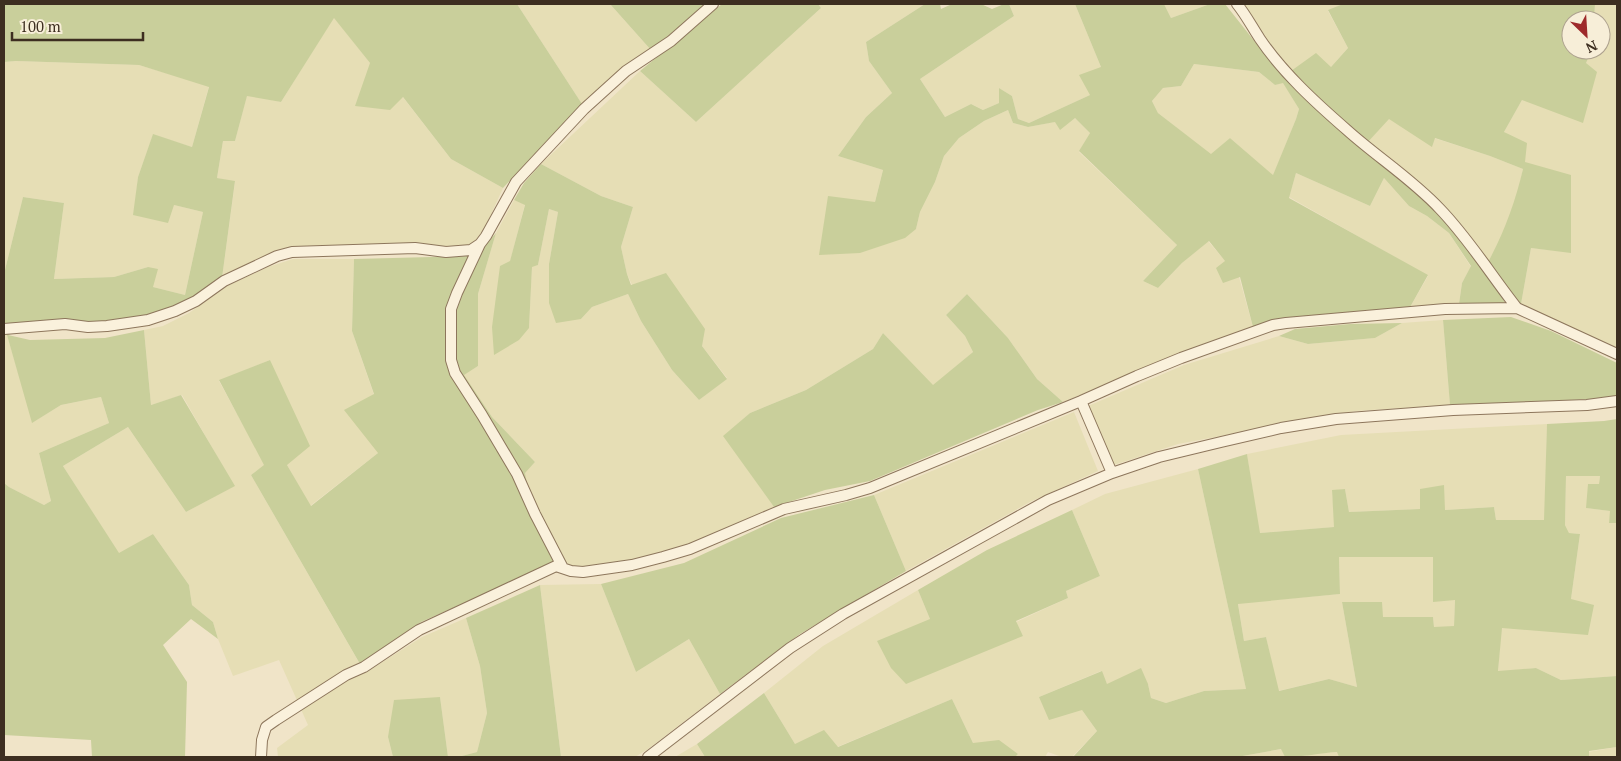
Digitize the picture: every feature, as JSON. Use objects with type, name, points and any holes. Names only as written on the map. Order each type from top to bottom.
[{"type":"street","points":[[563,568],[517,474],[455,373],[451,360],[451,309],[456,294],[480,244],[516,182],[584,109],[626,71],[671,41],[713,4]]},
{"type":"street","points":[[1238,4],[1260,40],[1294,80],[1347,130],[1440,209],[1468,242],[1517,308]]},
{"type":"street","points":[[4,329],[65,324],[88,327],[106,326],[148,320],[182,308],[210,292],[224,281],[277,256],[292,252],[415,248],[446,252],[471,250],[480,244]]},
{"type":"street","points":[[261,757],[262,740],[266,727],[346,675],[364,668],[419,630],[556,566],[571,571],[583,572],[632,565],[690,549],[784,508],[870,488],[1172,362],[1273,325],[1445,308],[1517,308],[1617,354]]},
{"type":"street","points":[[1081,401],[1112,473]]},
{"type":"street","points":[[648,757],[790,648],[843,614],[1048,500],[1112,473],[1159,457],[1221,442],[1281,428],[1336,419],[1453,410],[1587,405],[1617,401]]},
{"type":"shaded area","points":[[517,4],[610,4],[651,50],[582,104]]},
{"type":"shaded area","points":[[818,4],[925,4],[866,42],[869,61],[892,93],[866,117],[838,156],[883,170],[875,202],[916,229],[920,212],[935,182],[944,156],[959,138],[984,121],[1008,110],[1013,123],[1028,127],[1075,118],[1090,133],[1079,152],[1177,245],[1143,281],[1158,288],[1182,263],[1208,241],[1239,277],[1253,327],[1063,402],[1037,379],[1008,338],[967,294],[946,315],[965,336],[973,352],[933,386],[883,333],[873,349],[806,390],[750,413],[724,436],[774,507],[687,545],[620,564],[574,567],[559,561],[531,505],[524,473],[535,462],[492,417],[463,375],[478,366],[478,294],[496,233],[514,200],[525,204],[510,262],[529,328],[532,266],[538,265],[549,209],[558,212],[549,264],[581,319],[592,307],[628,294],[641,321],[672,370],[699,400],[727,378],[702,346],[632,285],[627,274],[621,247],[633,207],[601,196],[541,164],[640,71],[696,122],[821,8]]},
{"type":"shaded area","points":[[1009,4],[1075,4],[1101,67],[1090,95],[1029,123],[1018,119],[1012,96],[999,88],[999,103],[983,110],[971,104],[945,117],[920,79],[1014,16]]},
{"type":"shaded area","points":[[1164,4],[1210,4],[1171,18]]},
{"type":"shaded area","points":[[1241,4],[1343,4],[1328,11],[1348,48],[1331,67],[1291,71],[1267,42]]},
{"type":"shaded area","points":[[1595,4],[1617,4],[1617,350],[1521,304],[1531,248],[1571,252],[1524,162],[1504,132],[1522,100],[1586,63],[1587,60],[1611,60],[1611,10],[1595,10]]},
{"type":"shaded area","points":[[334,17],[370,63],[402,96],[451,159],[503,188],[479,241],[470,246],[453,248],[302,248],[222,278],[235,182],[217,178],[223,141],[235,141],[247,95],[281,102]]},
{"type":"shaded area","points":[[4,62],[139,65],[209,86],[192,147],[153,135],[138,177],[134,215],[174,205],[203,212],[185,295],[153,287],[148,267],[114,277],[54,279],[64,203],[23,197],[4,274]]},
{"type":"shaded area","points":[[1194,64],[1259,72],[1275,85],[1283,82],[1299,109],[1273,176],[1230,138],[1211,155],[1158,113],[1152,101],[1163,88],[1181,86]]},
{"type":"shaded area","points":[[1389,118],[1432,146],[1434,138],[1523,169],[1517,198],[1500,241],[1487,264],[1367,143]]},
{"type":"shaded area","points":[[1296,173],[1370,206],[1384,178],[1409,206],[1427,216],[1449,233],[1471,267],[1462,283],[1459,304],[1409,309],[1428,276],[1289,197]]},
{"type":"shaded area","points":[[293,259],[354,259],[352,331],[374,395],[378,453],[310,506],[287,465],[270,360],[219,381],[265,465],[251,475],[365,673],[422,637],[466,618],[480,666],[487,713],[477,752],[458,757],[448,757],[440,697],[388,737],[393,757],[278,757],[277,748],[308,725],[279,660],[233,676],[213,622],[192,605],[189,585],[153,534],[119,554],[63,466],[128,427],[186,512],[234,486],[182,395],[151,405],[144,330],[163,326],[189,313],[227,286],[268,267]]},
{"type":"shaded area","points":[[1443,320],[1450,405],[1356,411],[1178,444],[1114,465],[1088,406],[1184,365],[1279,336],[1308,344],[1375,338],[1402,323]]},
{"type":"shaded area","points":[[4,335],[7,335],[33,422],[61,405],[101,397],[109,423],[39,453],[51,501],[44,505],[4,483]]},
{"type":"shaded area","points":[[1074,412],[1098,471],[1030,502],[906,571],[874,495]]},
{"type":"shaded area","points":[[1547,424],[1545,520],[1496,520],[1494,507],[1444,510],[1444,486],[1420,509],[1349,512],[1345,489],[1332,491],[1335,527],[1259,533],[1247,454],[1341,435]]},
{"type":"shaded area","points":[[1198,469],[1246,689],[1204,691],[1166,703],[1151,698],[1148,684],[1107,684],[1101,671],[1039,697],[1082,710],[1097,731],[1072,757],[1062,757],[1048,752],[1045,757],[1015,757],[1018,754],[973,743],[952,699],[837,747],[795,744],[764,693],[823,646],[918,590],[930,619],[1023,636],[1016,622],[1068,598],[1066,591],[1100,576],[1072,510],[1105,494]]},
{"type":"shaded area","points":[[1566,476],[1600,476],[1599,484],[1586,508],[1611,511],[1609,523],[1617,523],[1617,676],[1561,680],[1536,668],[1498,672],[1501,628],[1571,599],[1580,534],[1569,533],[1565,525]]},
{"type":"shaded area","points":[[1339,557],[1433,557],[1433,601],[1455,599],[1454,627],[1434,627],[1433,617],[1383,617],[1342,602],[1357,687],[1329,679],[1278,691],[1266,637],[1244,641],[1238,603],[1340,594]]},
{"type":"shaded area","points":[[601,584],[636,672],[689,639],[720,694],[635,757],[561,757],[540,585]]},
{"type":"shaded area","points":[[697,744],[705,757],[675,757]]},
{"type":"shaded area","points":[[1617,747],[1617,757],[1589,757],[1588,752]]},
{"type":"shaded area","points":[[1282,749],[1285,757],[1237,757]]},
{"type":"shaded area","points":[[1338,752],[1339,757],[1301,757],[1311,754]]},
{"type":"green space","points":[[4,4],[517,4],[582,104],[503,188],[451,159],[403,97],[390,110],[355,106],[370,63],[334,18],[281,102],[247,96],[235,141],[223,141],[217,178],[235,181],[222,278],[199,297],[154,315],[89,324],[42,321],[8,335],[30,340],[105,338],[144,330],[151,405],[181,395],[235,486],[186,512],[128,427],[63,466],[119,553],[153,534],[189,585],[192,605],[213,622],[218,639],[191,619],[163,645],[187,682],[185,757],[92,757],[91,740],[4,735],[4,483],[44,505],[51,501],[39,453],[109,423],[101,397],[61,405],[32,423],[7,335],[4,335],[4,274],[23,197],[64,203],[54,279],[114,277],[148,267],[158,269],[153,287],[185,295],[203,212],[174,205],[168,223],[133,215],[138,177],[153,134],[192,147],[209,87],[139,65],[4,62]]},
{"type":"green space","points":[[610,4],[707,4],[651,50]]},
{"type":"green space","points":[[722,4],[818,4],[821,8],[696,122],[640,71]]},
{"type":"green space","points":[[925,4],[940,4],[941,9],[952,4],[981,4],[992,9],[1009,4],[1014,16],[920,79],[945,117],[971,104],[983,110],[999,103],[999,88],[1012,96],[1018,119],[1029,123],[1090,95],[1079,75],[1101,67],[1075,4],[1164,4],[1171,18],[1210,4],[1225,4],[1275,67],[1328,120],[1408,184],[1444,219],[1500,293],[1506,305],[1459,304],[1462,283],[1471,266],[1449,233],[1427,216],[1409,206],[1384,178],[1370,206],[1296,173],[1289,198],[1428,275],[1409,309],[1282,318],[1253,327],[1240,277],[1223,283],[1216,268],[1225,261],[1209,241],[1182,263],[1158,288],[1143,281],[1177,245],[1079,151],[1090,133],[1075,118],[1060,130],[1055,122],[1028,127],[1013,123],[1008,110],[984,121],[959,138],[944,156],[935,182],[920,212],[916,229],[905,238],[860,253],[819,255],[828,196],[875,202],[883,170],[838,156],[866,117],[892,93],[869,61],[866,42]],"holes":[[[1194,64],[1259,72],[1275,85],[1283,83],[1299,109],[1273,175],[1230,138],[1211,154],[1158,113],[1152,101],[1163,88],[1181,86]]]},
{"type":"green space","points":[[1343,4],[1595,4],[1595,10],[1561,10],[1561,60],[1587,60],[1586,63],[1597,72],[1583,123],[1522,100],[1504,132],[1527,143],[1525,162],[1571,175],[1571,253],[1531,248],[1521,304],[1487,264],[1508,218],[1523,169],[1435,138],[1432,147],[1389,119],[1367,143],[1325,107],[1291,71],[1316,53],[1331,67],[1348,48],[1328,10]]},
{"type":"green space","points":[[541,164],[601,196],[633,207],[621,247],[631,285],[666,273],[705,329],[702,346],[727,379],[699,400],[672,370],[641,321],[628,294],[592,307],[581,319],[556,323],[549,303],[549,264],[558,212],[549,209],[538,265],[532,267],[529,328],[519,340],[494,355],[492,327],[500,266],[510,261],[525,205],[514,200],[524,183]]},
{"type":"green space","points":[[496,233],[478,294],[478,366],[464,375],[492,417],[535,462],[525,473],[531,505],[559,561],[421,622],[360,664],[251,475],[264,465],[219,380],[270,360],[310,446],[287,465],[311,506],[378,453],[344,410],[374,394],[352,331],[354,259],[470,256],[480,251]]},
{"type":"green space","points":[[967,294],[1008,338],[1037,379],[1063,402],[1038,410],[870,481],[825,490],[774,507],[723,436],[750,413],[806,390],[873,349],[883,333],[933,385],[973,352],[965,336],[946,315]]},
{"type":"green space","points":[[1511,317],[1551,331],[1617,363],[1617,396],[1593,399],[1450,405],[1443,320]]},
{"type":"green space","points":[[1402,323],[1375,338],[1308,344],[1279,336],[1295,329],[1350,324]]},
{"type":"green space","points":[[1617,419],[1617,523],[1609,523],[1610,511],[1586,508],[1588,484],[1599,484],[1600,476],[1566,476],[1565,525],[1569,533],[1580,534],[1571,599],[1594,605],[1588,635],[1502,628],[1498,671],[1536,668],[1561,680],[1617,676],[1617,747],[1589,751],[1589,757],[1339,757],[1337,752],[1285,757],[1281,749],[1237,757],[1073,757],[1097,731],[1082,710],[1049,720],[1039,697],[1102,671],[1107,684],[1141,668],[1148,684],[1151,698],[1166,703],[1204,691],[1246,689],[1198,469],[1247,454],[1260,533],[1334,527],[1332,490],[1345,489],[1349,512],[1420,509],[1420,489],[1444,485],[1445,510],[1494,507],[1496,520],[1544,520],[1547,424]],"holes":[[[1339,557],[1433,557],[1433,602],[1455,600],[1454,626],[1434,627],[1433,617],[1383,617],[1382,602],[1342,602],[1357,687],[1329,679],[1279,691],[1266,637],[1244,641],[1238,604],[1340,594]]]},
{"type":"green space","points":[[874,495],[906,571],[800,634],[720,694],[689,639],[636,672],[601,584],[684,563],[781,518]]},
{"type":"green space","points":[[1072,510],[1100,576],[1066,591],[1068,598],[1016,621],[1023,636],[906,684],[891,668],[877,641],[930,619],[918,590],[987,550]]},
{"type":"green space","points":[[540,585],[561,757],[458,757],[477,752],[487,713],[480,666],[466,618]]},
{"type":"green space","points":[[764,693],[795,744],[824,730],[838,747],[952,699],[973,743],[999,740],[1018,754],[1015,757],[705,757],[697,744]]},
{"type":"green space","points":[[440,697],[448,757],[393,757],[388,737],[394,700]]}]
